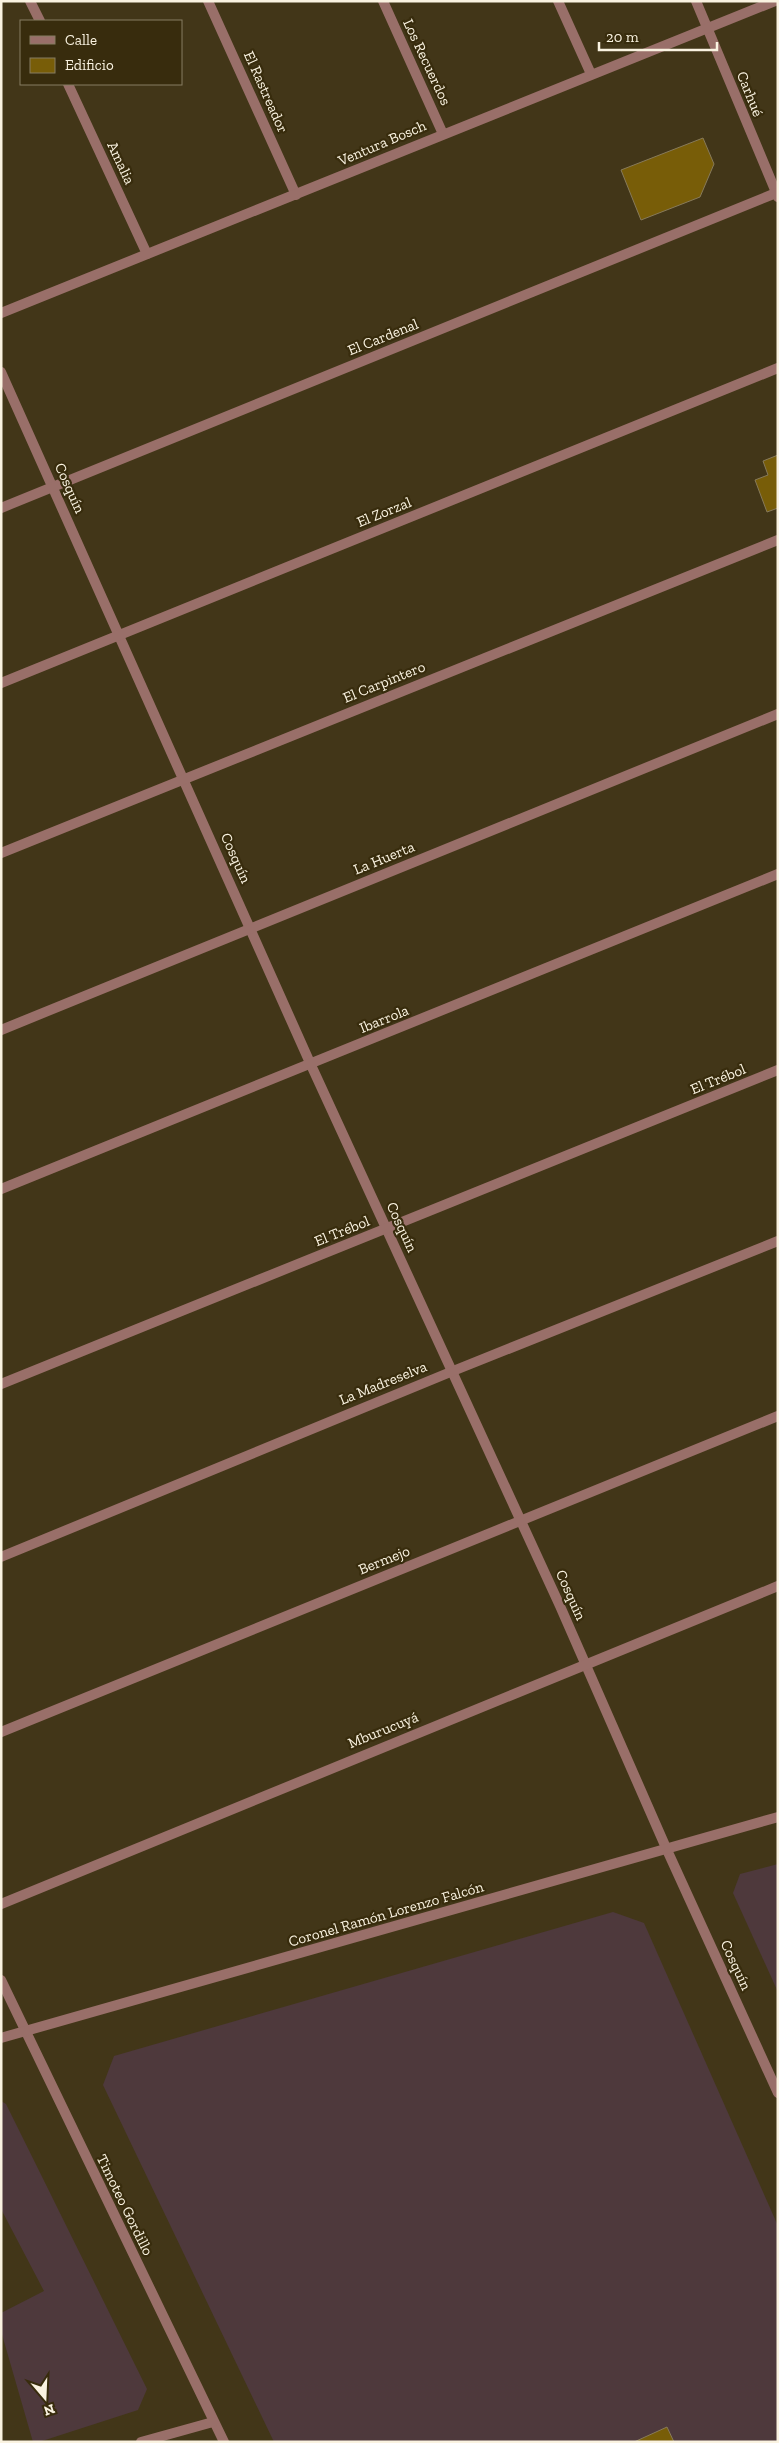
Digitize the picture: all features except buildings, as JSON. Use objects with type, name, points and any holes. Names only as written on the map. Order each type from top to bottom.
[{"type":"street","points":[[30,1],[40,20]]},
{"type":"street","name":"El Rastreador","points":[[208,1],[296,196]]},
{"type":"street","name":"Los Recuerdos","points":[[383,1],[444,134]]},
{"type":"street","points":[[558,1],[591,74]]},
{"type":"street","name":"Carhué","points":[[696,1],[777,195]]},
{"type":"street","name":"Ventura Bosch","points":[[1,313],[296,196],[591,74],[775,1]]},
{"type":"street","name":"Amalia","points":[[68,85],[147,254]]},
{"type":"street","name":"El Cardenal","points":[[1,508],[777,195]]},
{"type":"street","name":"El Zorzal","points":[[1,683],[778,368]]},
{"type":"street","name":"Cosquín","points":[[1,372],[311,1065],[521,1520],[667,1850],[778,2093]]},
{"type":"street","name":"El Carpintero","points":[[1,853],[778,540]]},
{"type":"street","name":"La Huerta","points":[[1,1030],[778,714]]},
{"type":"street","name":"Ibarrola","points":[[1,1189],[311,1065],[778,874]]},
{"type":"street","name":"El Trébol","points":[[1,1384],[778,1070]]},
{"type":"street","name":"La Madreselva","points":[[1,1557],[453,1371],[778,1241]]},
{"type":"street","name":"Bermejo","points":[[1,1732],[778,1416]]},
{"type":"street","name":"Mburucuyá","points":[[1,1904],[778,1586]]},
{"type":"street","name":"Coronel Ramón Lorenzo Falcón","points":[[1,2038],[778,1817]]},
{"type":"street","name":"Timoteo Gordillo","points":[[1,1980],[224,2442]]},
{"type":"street","points":[[141,2442],[213,2422]]},
{"type":"shaded area","points":[[778,1864],[778,1992],[733,1893],[740,1874]]},
{"type":"shaded area","points":[[613,1912],[644,1923],[778,2226],[778,2442],[274,2442],[103,2085],[114,2056]]},
{"type":"shaded area","points":[[1,2101],[6,2104],[147,2389],[138,2410],[39,2442],[33,2442],[1,2331],[1,2313],[44,2291],[1,2209]]}]
